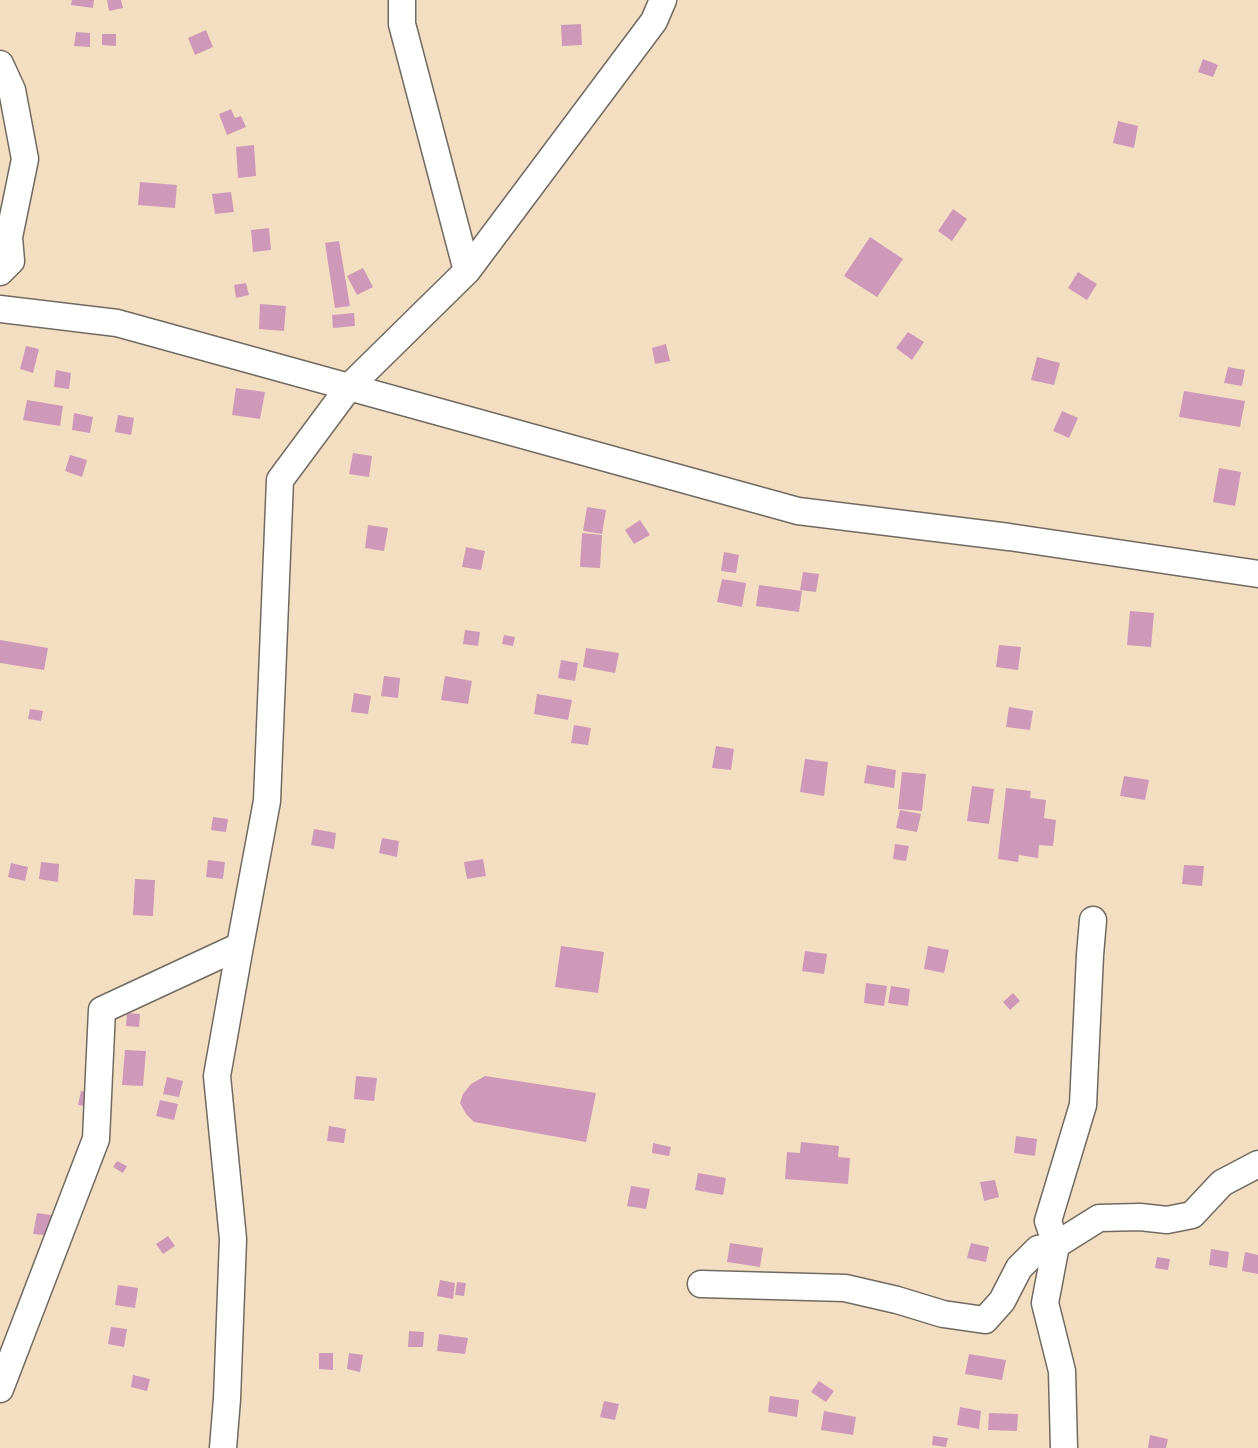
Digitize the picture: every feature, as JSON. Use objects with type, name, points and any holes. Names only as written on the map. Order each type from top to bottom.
[{"type":"street","points":[[402,0],[402,24],[467,271]]},
{"type":"street","points":[[223,1448],[234,1239],[217,1076],[267,802],[280,480],[349,388],[467,271],[654,21],[663,0]]},
{"type":"street","points":[[0,64],[12,90],[25,159],[9,237],[11,261],[0,272]]},
{"type":"street","points":[[0,309],[117,323],[798,511],[1009,537],[1258,574]]},
{"type":"street","points":[[1064,1448],[1062,1371],[1045,1303],[1056,1245],[1048,1221],[1083,1105],[1093,920]]},
{"type":"street","points":[[0,1389],[96,1139],[102,1010],[240,946]]},
{"type":"street","points":[[701,1284],[845,1288],[898,1300],[942,1314],[985,1320],[1002,1301],[1019,1268],[1038,1249],[1056,1245],[1099,1218],[1140,1217],[1167,1220],[1192,1215],[1222,1183],[1258,1164]]},
{"type":"building","points":[[72,0],[94,0],[93,8],[71,5]]},
{"type":"building","points":[[107,0],[121,0],[123,8],[109,11]]},
{"type":"building","points":[[581,24],[582,45],[562,46],[561,25]]},
{"type":"building","points":[[206,30],[213,47],[195,55],[188,38]]},
{"type":"building","points":[[76,32],[90,33],[90,47],[74,46]]},
{"type":"building","points":[[102,34],[116,34],[116,46],[102,45]]},
{"type":"building","points":[[1203,59],[1218,65],[1213,77],[1198,72]]},
{"type":"building","points":[[231,109],[235,118],[241,116],[246,127],[227,135],[219,114]]},
{"type":"building","points":[[1118,121],[1138,126],[1134,148],[1113,143]]},
{"type":"building","points":[[254,145],[256,176],[238,178],[236,147]]},
{"type":"building","points":[[140,182],[177,185],[175,208],[138,205]]},
{"type":"building","points":[[231,192],[234,212],[215,214],[212,194]]},
{"type":"building","points":[[953,209],[967,219],[952,241],[938,231]]},
{"type":"building","points":[[269,228],[271,250],[253,252],[251,230]]},
{"type":"building","points":[[870,237],[903,259],[877,297],[844,276]]},
{"type":"building","points":[[339,241],[350,306],[335,308],[325,243]]},
{"type":"building","points":[[363,268],[373,287],[357,295],[347,276]]},
{"type":"building","points":[[1078,272],[1097,284],[1087,300],[1068,288]]},
{"type":"building","points":[[246,283],[249,295],[236,298],[234,285]]},
{"type":"building","points":[[260,304],[286,306],[284,331],[259,329]]},
{"type":"building","points":[[354,313],[355,326],[333,328],[332,315]]},
{"type":"building","points":[[908,332],[924,342],[912,360],[896,348]]},
{"type":"building","points":[[666,344],[670,361],[655,364],[652,348]]},
{"type":"building","points":[[26,346],[39,349],[33,373],[20,369]]},
{"type":"building","points":[[1037,357],[1060,363],[1054,385],[1031,380]]},
{"type":"building","points":[[1228,367],[1245,370],[1242,386],[1224,383]]},
{"type":"building","points":[[56,370],[71,373],[69,389],[54,387]]},
{"type":"building","points":[[236,388],[265,392],[260,419],[232,415]]},
{"type":"building","points":[[1184,391],[1245,401],[1240,427],[1179,417]]},
{"type":"building","points":[[27,400],[63,406],[60,426],[23,420]]},
{"type":"building","points":[[1062,411],[1078,418],[1069,438],[1053,431]]},
{"type":"building","points":[[74,413],[93,417],[90,433],[72,430]]},
{"type":"building","points":[[118,415],[134,418],[131,435],[115,432]]},
{"type":"building","points":[[353,453],[372,456],[369,477],[349,474]]},
{"type":"building","points":[[70,455],[87,460],[82,477],[65,471]]},
{"type":"building","points":[[1219,468],[1241,472],[1235,506],[1213,502]]},
{"type":"building","points":[[587,507],[606,510],[602,534],[583,531]]},
{"type":"building","points":[[640,520],[650,535],[634,544],[625,530]]},
{"type":"building","points":[[368,525],[388,528],[384,551],[365,548]]},
{"type":"building","points":[[582,533],[602,535],[600,568],[580,567]]},
{"type":"building","points":[[466,547],[485,551],[481,570],[462,567]]},
{"type":"building","points":[[724,552],[739,555],[736,573],[721,571]]},
{"type":"building","points":[[803,572],[819,574],[816,592],[800,590]]},
{"type":"building","points":[[722,579],[746,583],[742,607],[717,602]]},
{"type":"building","points":[[759,585],[802,591],[799,612],[756,606]]},
{"type":"building","points":[[1130,611],[1154,613],[1151,647],[1127,645]]},
{"type":"building","points":[[465,630],[480,632],[478,646],[463,644]]},
{"type":"building","points":[[504,635],[515,637],[513,646],[502,644]]},
{"type":"building","points":[[0,640],[48,648],[44,670],[0,663]]},
{"type":"building","points":[[999,645],[1021,647],[1018,670],[996,667]]},
{"type":"building","points":[[586,648],[619,653],[615,673],[583,667]]},
{"type":"building","points":[[561,660],[578,663],[575,681],[558,678]]},
{"type":"building","points":[[384,676],[400,678],[398,698],[381,696]]},
{"type":"building","points":[[445,676],[472,681],[468,704],[441,700]]},
{"type":"building","points":[[354,693],[371,696],[368,714],[351,712]]},
{"type":"building","points":[[537,694],[572,700],[568,720],[534,714]]},
{"type":"building","points":[[1009,707],[1033,711],[1030,730],[1006,727]]},
{"type":"building","points":[[30,709],[43,711],[41,721],[28,719]]},
{"type":"building","points":[[574,725],[591,728],[588,745],[571,743]]},
{"type":"building","points":[[716,746],[734,749],[731,770],[712,768]]},
{"type":"building","points":[[805,759],[828,762],[824,796],[800,792]]},
{"type":"building","points":[[867,765],[896,770],[894,788],[864,783]]},
{"type":"building","points":[[902,772],[926,774],[922,811],[898,809]]},
{"type":"building","points":[[1124,776],[1149,780],[1145,800],[1120,796]]},
{"type":"building","points":[[972,786],[994,789],[989,824],[967,821]]},
{"type":"building","points":[[1006,788],[1031,791],[1030,798],[1046,800],[1044,818],[1056,820],[1053,846],[1039,845],[1038,858],[1019,855],[1018,862],[998,859]]},
{"type":"building","points":[[900,810],[921,814],[917,832],[896,828]]},
{"type":"building","points":[[213,817],[228,819],[226,832],[211,830]]},
{"type":"building","points":[[314,829],[336,833],[334,849],[311,845]]},
{"type":"building","points":[[382,838],[399,841],[397,857],[379,853]]},
{"type":"building","points":[[895,844],[909,846],[906,861],[893,859]]},
{"type":"building","points":[[483,859],[486,876],[467,879],[464,862]]},
{"type":"building","points":[[208,860],[225,862],[223,879],[206,877]]},
{"type":"building","points":[[41,862],[59,864],[58,882],[39,879]]},
{"type":"building","points":[[11,863],[28,867],[25,881],[8,877]]},
{"type":"building","points":[[1184,865],[1204,866],[1202,886],[1182,884]]},
{"type":"building","points":[[135,879],[155,880],[153,916],[133,915]]},
{"type":"building","points":[[561,946],[604,952],[598,993],[555,987]]},
{"type":"building","points":[[928,946],[949,950],[944,973],[924,969]]},
{"type":"building","points":[[805,951],[827,954],[824,974],[802,971]]},
{"type":"building","points":[[866,983],[887,986],[884,1006],[864,1003]]},
{"type":"building","points":[[891,986],[910,989],[908,1006],[888,1003]]},
{"type":"building","points":[[1013,993],[1020,1001],[1010,1010],[1003,1002]]},
{"type":"building","points":[[127,1013],[140,1014],[139,1027],[126,1026]]},
{"type":"building","points":[[125,1050],[146,1051],[143,1086],[122,1085]]},
{"type":"building","points":[[356,1076],[377,1078],[374,1101],[354,1099]]},
{"type":"building","points":[[485,1076],[596,1093],[586,1142],[474,1122],[466,1114],[460,1103],[463,1094],[471,1084]]},
{"type":"building","points":[[167,1077],[183,1081],[179,1097],[163,1094]]},
{"type":"building","points":[[81,1091],[97,1094],[95,1108],[78,1105]]},
{"type":"building","points":[[160,1100],[178,1104],[174,1120],[156,1116]]},
{"type":"building","points":[[329,1126],[346,1129],[344,1143],[327,1141]]},
{"type":"building","points":[[1016,1136],[1037,1139],[1035,1156],[1014,1153]]},
{"type":"building","points":[[801,1142],[839,1146],[838,1157],[850,1158],[848,1184],[785,1179],[787,1152],[800,1153]]},
{"type":"building","points":[[653,1143],[671,1147],[669,1156],[652,1153]]},
{"type":"building","points":[[117,1161],[127,1166],[123,1173],[113,1167]]},
{"type":"building","points":[[698,1173],[726,1178],[723,1195],[695,1190]]},
{"type":"building","points":[[995,1180],[999,1197],[984,1201],[980,1182]]},
{"type":"building","points":[[631,1186],[650,1189],[646,1209],[627,1206]]},
{"type":"building","points":[[37,1213],[57,1216],[54,1236],[33,1234]]},
{"type":"building","points":[[168,1236],[175,1246],[163,1254],[156,1244]]},
{"type":"building","points":[[730,1243],[763,1248],[760,1267],[727,1262]]},
{"type":"building","points":[[971,1243],[989,1247],[986,1262],[967,1258]]},
{"type":"building","points":[[1211,1249],[1229,1252],[1227,1268],[1209,1265]]},
{"type":"building","points":[[1245,1252],[1258,1255],[1258,1274],[1242,1271]]},
{"type":"building","points":[[1157,1257],[1170,1259],[1168,1270],[1155,1268]]},
{"type":"building","points":[[440,1280],[455,1283],[453,1299],[437,1296]]},
{"type":"building","points":[[457,1282],[466,1283],[464,1296],[455,1295]]},
{"type":"building","points":[[118,1285],[138,1288],[135,1308],[115,1305]]},
{"type":"building","points":[[111,1327],[127,1329],[124,1347],[108,1344]]},
{"type":"building","points":[[409,1331],[424,1332],[423,1347],[408,1347]]},
{"type":"building","points":[[439,1334],[468,1338],[465,1354],[437,1351]]},
{"type":"building","points":[[319,1353],[333,1353],[333,1370],[319,1369]]},
{"type":"building","points":[[349,1353],[363,1355],[360,1372],[347,1369]]},
{"type":"building","points":[[969,1354],[1006,1360],[1002,1380],[965,1374]]},
{"type":"building","points":[[133,1375],[150,1379],[147,1391],[131,1387]]},
{"type":"building","points":[[819,1381],[834,1391],[826,1402],[811,1392]]},
{"type":"building","points":[[770,1396],[799,1400],[797,1417],[768,1412]]},
{"type":"building","points":[[604,1401],[619,1404],[615,1420],[600,1417]]},
{"type":"building","points":[[960,1407],[981,1411],[979,1429],[957,1425]]},
{"type":"building","points":[[824,1411],[856,1417],[853,1435],[821,1430]]},
{"type":"building","points":[[989,1413],[1018,1414],[1017,1431],[988,1430]]},
{"type":"building","points":[[1150,1435],[1168,1439],[1166,1448],[1148,1448]]},
{"type":"building","points":[[933,1436],[948,1438],[946,1447],[932,1445]]}]
